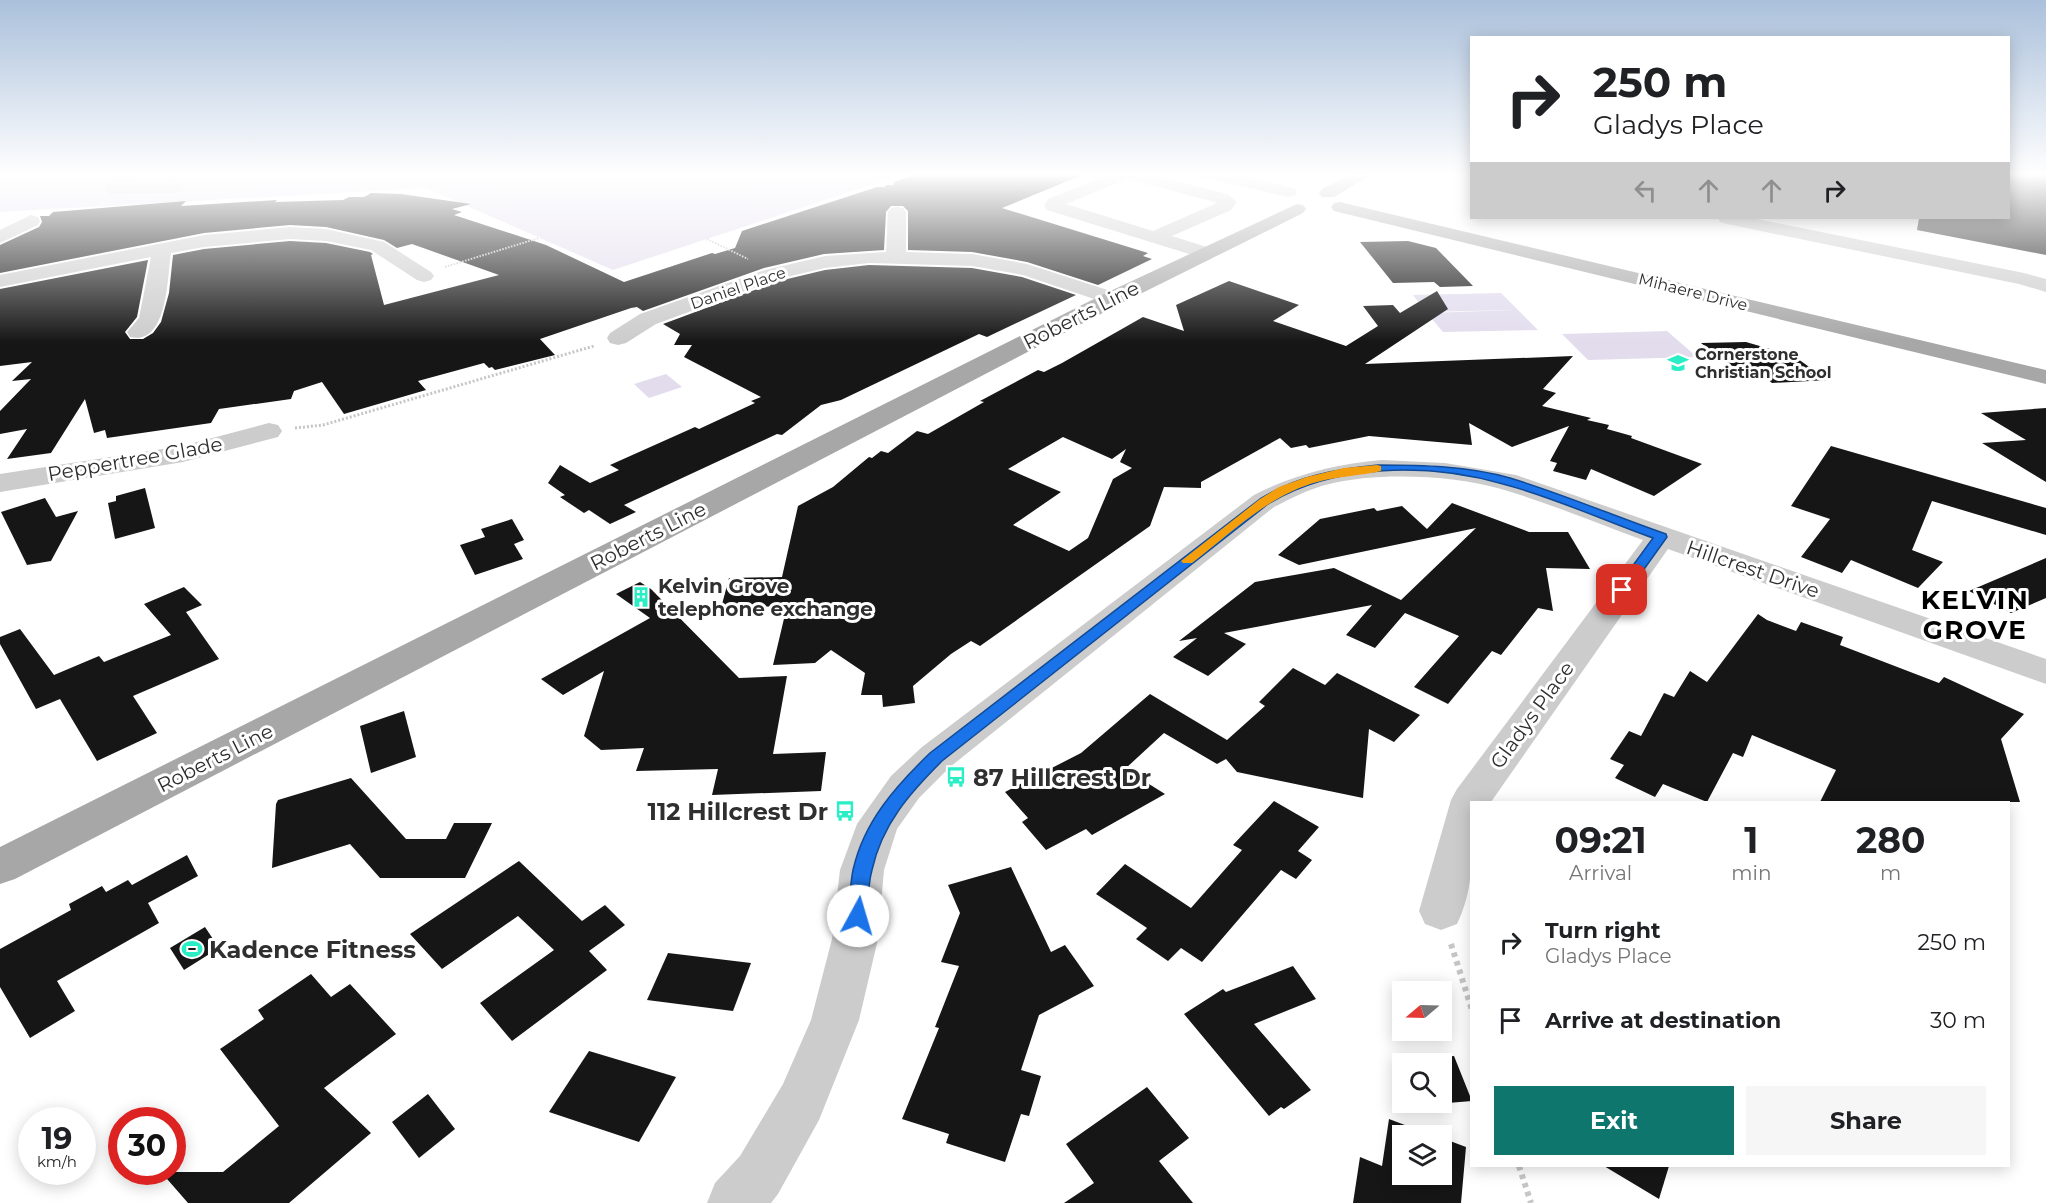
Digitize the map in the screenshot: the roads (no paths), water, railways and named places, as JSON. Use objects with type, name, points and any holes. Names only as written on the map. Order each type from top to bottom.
[{"type":"main road","name":"Roberts Line","points":[[0,867],[1206,253],[1245,229]]},
{"type":"main road","name":"Mihaere Drive","points":[[1429,229],[2046,377]]},
{"type":"street","points":[[0,237],[15,229]]},
{"type":"street","points":[[896,257],[897,229]]},
{"type":"street","points":[[1128,229],[1206,253]]},
{"type":"street","points":[[1154,237],[1172,229]]},
{"type":"street","points":[[1781,229],[2024,279],[2046,286]]},
{"type":"street","points":[[0,281],[162,249],[290,233],[326,235],[377,246],[424,276]]},
{"type":"street","points":[[138,332],[150,320],[162,249]]},
{"type":"street","name":"Daniel Place","points":[[618,338],[648,319],[775,273],[825,262],[868,257],[972,260],[1027,270],[1112,299]]},
{"type":"street","name":"Peppertree Glade","points":[[0,483],[183,454],[269,431]]},
{"type":"street","name":"Hillcrest Drive","points":[[735,1203],[759,1175],[801,1102],[836,1020],[855,939],[862,870],[878,824],[905,787],[936,757],[1264,501],[1283,490],[1312,479],[1344,472],[1389,468],[1451,471],[1506,481],[2046,672]]},
{"type":"street","name":"Gladys Place","points":[[1471,801],[1661,537]]},
{"type":"street","name":"Gladys Place","points":[[1441,911],[1470,804]]},
{"type":"place","name":"Cornerstone Christian School","points":[[1678,363]]},
{"type":"place","name":"Kelvin Grove telephone exchange","points":[[641,597]]},
{"type":"place","name":"87 Hillcrest Dr","points":[[956,777]]},
{"type":"place","name":"112 Hillcrest Dr","points":[[845,811]]},
{"type":"place","name":"Kadence Fitness","points":[[192,949]]},
{"type":"district","name":"KELVIN GROVE","points":[[1975,615]]}]
